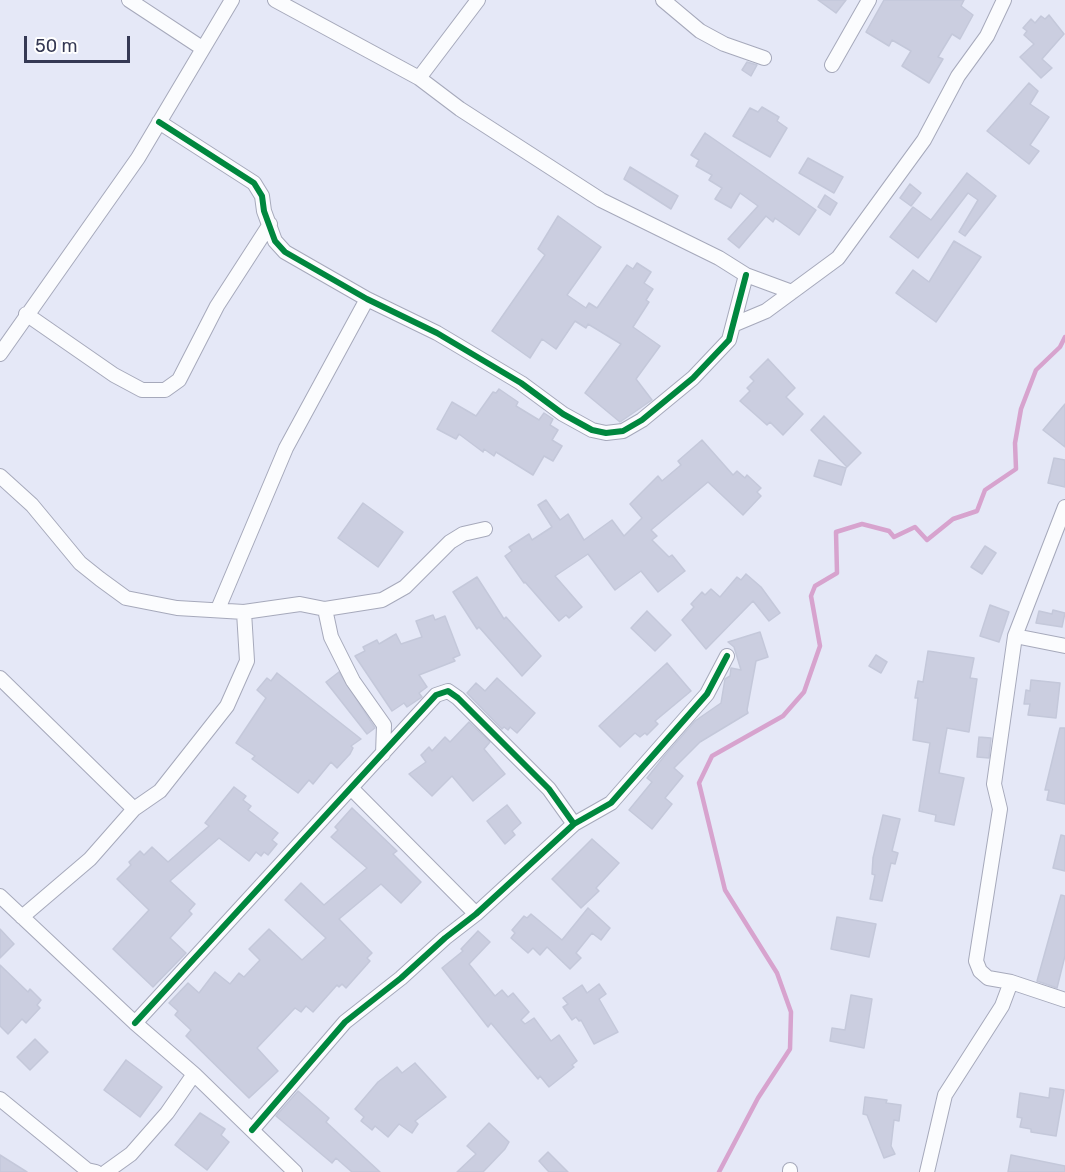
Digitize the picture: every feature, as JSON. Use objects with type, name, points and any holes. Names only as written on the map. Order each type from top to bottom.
[{"type":"street","points":[[129,0],[202,48]]},
{"type":"street","points":[[0,354],[138,158],[232,0]]},
{"type":"street","points":[[275,0],[419,78],[460,109],[601,200],[718,258],[746,275],[792,292]]},
{"type":"street","points":[[419,78],[478,0]]},
{"type":"street","points":[[663,0],[700,31],[724,44],[764,58]]},
{"type":"street","points":[[832,65],[869,0]]},
{"type":"street","points":[[735,324],[766,311],[838,258],[882,201],[924,140],[958,76],[987,36],[1004,0]]},
{"type":"street","points":[[159,122],[254,183],[262,196],[275,240],[285,252],[367,299],[437,333],[592,430],[606,433],[623,431],[672,397],[729,340],[746,275]]},
{"type":"street","points":[[27,314],[114,375],[142,390],[165,390],[179,380],[217,306],[270,224]]},
{"type":"street","points":[[218,609],[286,448],[367,299]]},
{"type":"street","points":[[0,476],[32,505],[80,563],[126,598],[151,604],[244,612],[300,604],[325,609],[382,600],[405,587],[450,542],[463,534],[485,529]]},
{"type":"street","points":[[1065,507],[1015,636],[994,784],[1000,809],[976,960],[980,972],[988,978],[1011,982],[1030,991],[1065,1000]]},
{"type":"street","points":[[325,609],[331,637],[354,681],[384,725],[383,754]]},
{"type":"street","points":[[22,917],[90,859],[134,809],[160,791],[227,706],[247,661],[244,612]]},
{"type":"street","points":[[1015,636],[1065,646]]},
{"type":"street","points":[[252,1130],[345,1022],[476,914],[574,824],[612,802],[707,694],[728,656]]},
{"type":"street","points":[[0,678],[134,809]]},
{"type":"street","points":[[135,1023],[436,695],[448,691],[458,698],[549,789],[574,824]]},
{"type":"street","points":[[384,725],[406,730]]},
{"type":"street","points":[[351,788],[476,914]]},
{"type":"street","points":[[0,897],[135,1023],[194,1074],[295,1172]]},
{"type":"street","points":[[927,1172],[945,1095],[1002,1006],[1011,982]]},
{"type":"street","points":[[106,1172],[131,1154],[167,1113],[194,1074]]},
{"type":"street","points":[[0,1099],[87,1170],[96,1172]]},
{"type":"building","points":[[818,0],[846,0],[836,13]]},
{"type":"building","points":[[884,0],[964,0],[961,6],[973,15],[960,39],[952,34],[938,57],[943,59],[929,83],[902,66],[911,51],[892,40],[889,46],[866,32]]},
{"type":"building","points":[[1049,15],[1064,34],[1042,59],[1052,68],[1041,78],[1020,57],[1034,44],[1024,35],[1027,31],[1023,28],[1031,19],[1035,23],[1041,16],[1045,19]]},
{"type":"building","points":[[747,62],[757,65],[751,76],[742,70]]},
{"type":"building","points":[[1029,83],[1038,91],[1030,104],[1049,117],[1030,145],[1039,151],[1029,164],[987,131]]},
{"type":"building","points":[[762,107],[779,117],[777,121],[787,128],[770,157],[733,136],[750,108],[758,112]]},
{"type":"building","points":[[705,133],[816,210],[799,235],[775,218],[773,222],[766,216],[739,248],[728,239],[758,206],[740,193],[731,208],[715,199],[722,188],[709,180],[712,175],[696,166],[699,160],[691,155]]},
{"type":"building","points":[[808,158],[843,177],[834,193],[799,173]]},
{"type":"building","points":[[630,167],[678,196],[671,209],[624,179]]},
{"type":"building","points":[[967,173],[996,196],[965,236],[959,232],[978,200],[968,193],[918,258],[890,237],[913,207],[931,220]]},
{"type":"building","points":[[910,184],[921,193],[911,206],[900,198]]},
{"type":"building","points":[[825,195],[837,203],[830,215],[818,207]]},
{"type":"building","points":[[558,216],[601,247],[567,295],[586,308],[589,303],[597,308],[627,265],[633,269],[637,263],[651,272],[644,283],[653,289],[646,300],[649,302],[633,327],[660,346],[636,379],[652,400],[620,422],[585,393],[621,344],[588,324],[586,328],[575,321],[556,349],[542,339],[530,358],[492,331],[545,255],[538,249]]},
{"type":"building","points":[[954,241],[981,257],[936,322],[896,293],[913,270],[929,282]]},
{"type":"building","points":[[768,359],[795,388],[786,397],[803,414],[783,435],[770,422],[767,425],[740,401],[750,391],[747,388],[754,381],[750,377]]},
{"type":"building","points":[[499,389],[518,402],[516,406],[539,420],[544,413],[553,419],[550,425],[558,430],[552,440],[562,446],[553,461],[544,456],[533,475],[496,452],[494,456],[484,449],[483,452],[459,434],[456,439],[437,429],[452,402],[476,416],[493,392],[496,393]]},
{"type":"building","points":[[1065,404],[1065,447],[1043,430]]},
{"type":"building","points":[[824,416],[861,453],[847,467],[811,430]]},
{"type":"building","points":[[702,440],[733,475],[737,471],[745,478],[747,475],[761,488],[757,492],[761,496],[743,515],[708,482],[651,530],[657,536],[652,540],[669,557],[672,555],[685,571],[658,592],[641,571],[615,590],[588,554],[555,576],[582,607],[569,618],[566,615],[559,621],[524,583],[505,556],[512,551],[509,547],[529,534],[532,540],[552,527],[538,505],[546,500],[560,520],[568,514],[584,540],[612,520],[624,536],[642,518],[630,504],[658,476],[662,481],[681,465],[678,461]]},
{"type":"building","points":[[1054,458],[1065,460],[1065,487],[1048,483]]},
{"type":"building","points":[[819,460],[846,468],[841,485],[814,476]]},
{"type":"building","points":[[363,503],[403,532],[378,567],[338,538]]},
{"type":"building","points":[[985,546],[996,553],[982,574],[971,567]]},
{"type":"building","points":[[746,574],[761,587],[780,613],[769,621],[753,601],[706,649],[682,620],[694,607],[691,604],[702,592],[705,595],[711,589],[720,597],[737,577],[741,580]]},
{"type":"building","points":[[477,577],[504,619],[506,617],[541,656],[522,676],[479,627],[477,629],[453,592]]},
{"type":"building","points":[[990,605],[1009,612],[999,642],[980,636]]},
{"type":"building","points":[[1053,610],[1065,613],[1062,627],[1036,623],[1039,611],[1052,614]]},
{"type":"building","points":[[647,611],[671,635],[655,651],[631,628]]},
{"type":"building","points":[[433,615],[435,620],[445,616],[460,655],[453,658],[455,661],[419,675],[427,687],[419,693],[422,697],[407,707],[404,703],[392,711],[355,656],[365,651],[363,647],[377,640],[379,644],[396,634],[401,644],[422,637],[416,621]]},
{"type":"building","points":[[760,632],[768,657],[756,661],[748,713],[700,742],[674,768],[683,776],[665,798],[672,804],[652,829],[629,810],[652,782],[647,778],[666,754],[695,721],[721,703],[725,679],[730,676],[731,668],[741,670],[734,647],[728,642]]},
{"type":"building","points":[[928,651],[974,658],[970,678],[977,679],[969,732],[947,728],[939,773],[964,778],[954,825],[935,821],[936,815],[919,811],[930,743],[913,740],[918,698],[915,698],[918,681],[923,682]]},
{"type":"building","points":[[876,655],[887,662],[881,673],[869,666]]},
{"type":"building","points":[[667,663],[691,691],[655,721],[658,724],[647,735],[645,733],[640,737],[635,733],[620,747],[599,726]]},
{"type":"building","points":[[339,672],[375,728],[367,734],[326,682]]},
{"type":"building","points":[[277,673],[361,739],[351,746],[353,748],[350,754],[337,768],[331,762],[313,784],[309,780],[298,793],[252,759],[255,756],[236,743],[266,698],[257,690],[267,678],[271,681]]},
{"type":"building","points":[[497,678],[535,713],[517,733],[510,727],[508,730],[504,727],[502,729],[467,693],[476,683],[485,691]]},
{"type":"building","points":[[1031,680],[1060,683],[1056,718],[1028,715],[1030,704],[1024,704],[1026,690],[1030,691]]},
{"type":"building","points":[[469,722],[490,742],[484,749],[505,774],[473,801],[452,776],[432,796],[409,774],[426,762],[421,755],[429,747],[432,751],[445,737],[450,742]]},
{"type":"building","points":[[1060,728],[1065,728],[1065,804],[1047,800],[1049,790],[1045,790]]},
{"type":"building","points":[[979,737],[991,738],[989,758],[977,757]]},
{"type":"building","points":[[234,787],[246,796],[243,800],[251,806],[248,810],[278,833],[272,840],[277,844],[268,855],[264,852],[261,856],[256,852],[249,861],[219,838],[170,881],[195,904],[189,911],[192,914],[170,938],[186,953],[153,987],[113,949],[149,910],[117,879],[131,865],[129,862],[140,851],[144,855],[152,847],[168,862],[209,826],[205,823]]},
{"type":"building","points":[[507,805],[521,823],[512,831],[515,835],[505,844],[487,821]]},
{"type":"building","points":[[352,808],[397,851],[393,854],[421,882],[401,903],[381,884],[339,919],[372,953],[367,958],[370,961],[346,988],[342,984],[339,987],[337,985],[313,1012],[306,1006],[301,1012],[295,1008],[257,1048],[278,1071],[249,1098],[186,1036],[191,1030],[175,1015],[178,1011],[169,1003],[188,983],[199,993],[215,972],[230,984],[239,973],[244,977],[260,960],[249,949],[269,929],[302,960],[326,938],[285,900],[301,883],[324,905],[367,868],[331,837],[338,830],[335,827]]},
{"type":"building","points":[[883,815],[900,819],[892,851],[898,853],[895,864],[891,863],[882,901],[870,899],[875,875],[872,874],[873,858]]},
{"type":"building","points":[[1061,835],[1065,836],[1065,871],[1053,868]]},
{"type":"building","points":[[592,839],[619,863],[596,888],[599,891],[581,908],[552,879]]},
{"type":"building","points":[[1061,895],[1065,896],[1065,956],[1057,988],[1037,981]]},
{"type":"building","points":[[588,908],[610,928],[601,940],[592,933],[576,953],[581,958],[570,969],[547,947],[540,955],[533,948],[528,953],[511,938],[515,933],[512,930],[524,916],[527,918],[531,914],[562,940]]},
{"type":"building","points":[[837,917],[876,924],[869,957],[831,949]]},
{"type":"building","points":[[0,929],[14,944],[0,958]]},
{"type":"building","points":[[478,931],[490,942],[469,964],[495,996],[502,990],[508,997],[513,993],[529,1012],[521,1020],[525,1024],[534,1018],[551,1041],[559,1035],[577,1061],[572,1065],[574,1067],[549,1087],[540,1076],[538,1079],[491,1023],[488,1027],[442,968],[463,951],[461,949]]},
{"type":"building","points":[[0,965],[28,992],[30,989],[41,1000],[37,1005],[40,1008],[26,1023],[22,1019],[8,1034],[0,1026]]},
{"type":"building","points":[[599,984],[606,994],[599,999],[618,1032],[594,1044],[581,1020],[579,1021],[576,1017],[572,1020],[563,1007],[568,1004],[563,998],[582,985],[587,993]]},
{"type":"building","points":[[851,995],[872,999],[864,1048],[830,1041],[832,1028],[845,1030]]},
{"type":"building","points":[[35,1039],[48,1052],[30,1070],[17,1057]]},
{"type":"building","points":[[126,1060],[162,1087],[140,1117],[104,1090]]},
{"type":"building","points":[[415,1063],[446,1097],[415,1121],[418,1124],[412,1133],[399,1124],[388,1137],[375,1126],[372,1130],[361,1121],[364,1117],[355,1109],[378,1082],[397,1067],[402,1073]]},
{"type":"building","points":[[1050,1088],[1064,1090],[1056,1136],[1031,1132],[1031,1129],[1020,1127],[1022,1118],[1017,1117],[1020,1093],[1049,1098]]},
{"type":"building","points":[[298,1091],[329,1118],[326,1122],[380,1172],[352,1172],[336,1158],[332,1163],[276,1116]]},
{"type":"building","points":[[865,1097],[887,1100],[886,1103],[901,1105],[899,1121],[894,1120],[891,1146],[895,1154],[884,1158],[867,1115],[863,1114]]},
{"type":"building","points":[[200,1113],[225,1129],[221,1135],[229,1142],[207,1170],[175,1145]]},
{"type":"building","points":[[489,1123],[509,1142],[505,1149],[483,1172],[457,1172],[476,1154],[467,1146]]},
{"type":"building","points":[[548,1152],[568,1172],[549,1172],[539,1161]]},
{"type":"building","points":[[0,1155],[27,1172],[0,1172]]},
{"type":"building","points":[[1011,1155],[1065,1166],[1065,1172],[1008,1172]]},
{"type":"waterway","points":[[719,1172],[758,1098],[790,1049],[791,1012],[777,973],[725,890],[699,783],[712,756],[783,716],[804,692],[820,646],[811,596],[815,586],[837,573],[836,532],[862,524],[889,531],[894,537],[915,527],[927,540],[953,519],[977,511],[985,490],[1016,469],[1015,443],[1021,409],[1036,370],[1060,347],[1065,337]]},
{"type":"cycle path","points":[[159,122],[254,183],[262,196],[264,211],[275,241],[285,252],[367,299],[437,333],[521,383],[563,414],[592,430],[606,433],[623,431],[642,420],[693,378],[729,340],[746,275]]},
{"type":"cycle path","points":[[252,1130],[345,1022],[476,914],[574,824],[611,803],[707,694],[727,656]]},
{"type":"cycle path","points":[[135,1023],[436,695],[448,691],[458,698],[549,789],[574,824]]}]
